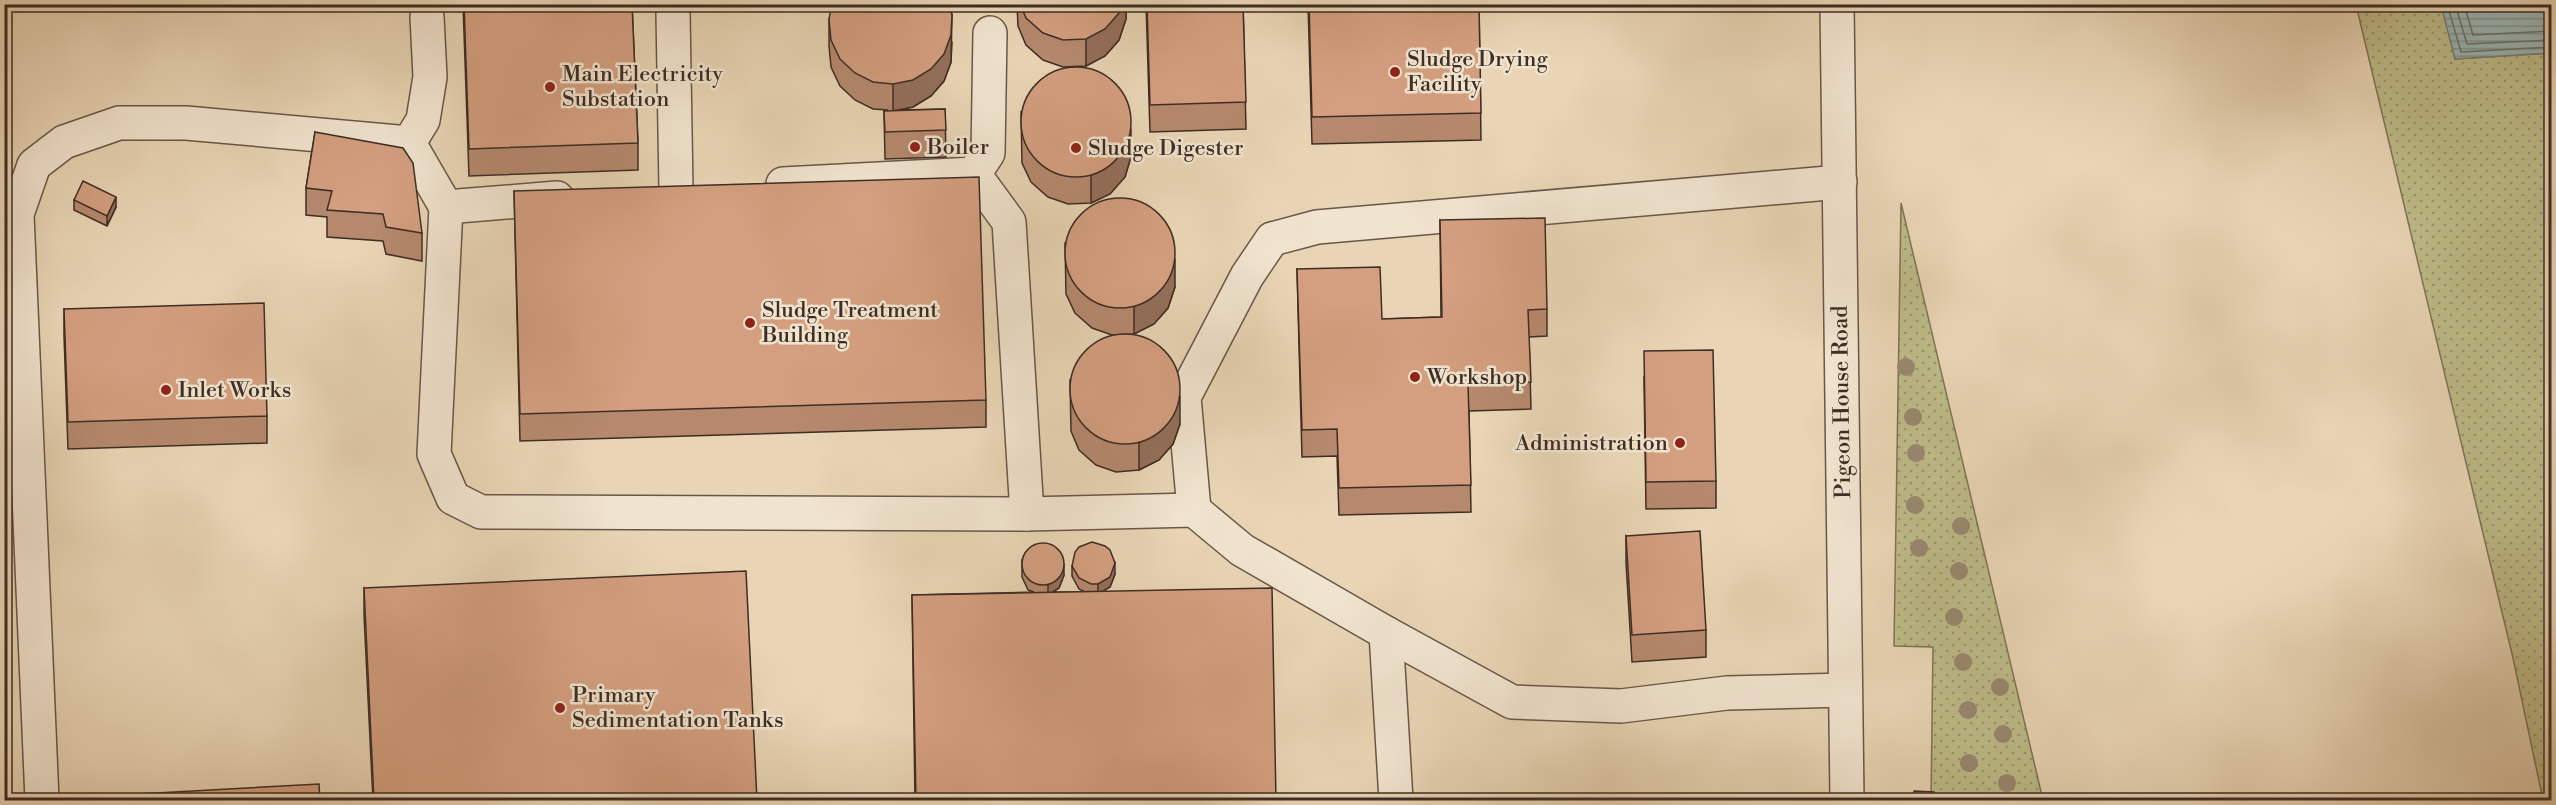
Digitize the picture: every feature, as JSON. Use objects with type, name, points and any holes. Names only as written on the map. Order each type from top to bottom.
[{"type":"street","name":"Pigeon House Road","points":[[1837,4],[1846,801]]},
{"type":"street","points":[[641,192],[688,189],[673,13]]},
{"type":"street","points":[[409,143],[423,120],[430,77],[427,17]]},
{"type":"street","points":[[974,174],[988,153],[990,33]]},
{"type":"street","points":[[42,801],[16,214],[34,165],[64,142],[119,123],[186,123],[409,143]]},
{"type":"street","points":[[409,143],[446,207],[434,454],[453,498],[481,512],[1027,514],[1194,510],[1242,550],[1512,702],[1621,706],[1727,693],[1845,690]]},
{"type":"street","points":[[747,186],[974,174]]},
{"type":"street","points":[[974,174],[1009,222],[1027,514]]},
{"type":"street","points":[[1194,510],[1184,397],[1247,276],[1272,239],[1317,227],[1840,182]]},
{"type":"street","points":[[446,207],[584,196]]},
{"type":"street","points":[[1386,633],[1396,801]]},
{"type":"shaded area","points":[[2356,5],[2442,5],[2455,59],[2551,53],[2551,800],[2543,800],[2513,658]]},
{"type":"shaded area","points":[[1901,203],[2043,800],[1931,800],[1933,647],[1894,646]]},
{"type":"water","points":[[2441,5],[2551,5],[2551,53],[2455,59]]},
{"type":"building","name":"Main Electricity Substation","points":[[464,4],[632,4],[638,143],[469,149]]},
{"type":"building","points":[[832,4],[949,4],[952,15],[951,35],[944,54],[931,69],[913,80],[893,84],[873,82],[855,73],[840,59],[831,40],[829,19]]},
{"type":"building","points":[[1020,4],[1122,4],[1119,13],[1105,29],[1086,39],[1063,40],[1043,33],[1026,18]]},
{"type":"building","points":[[1147,4],[1243,4],[1246,102],[1150,105]]},
{"type":"building","name":"Sludge Drying Facility","points":[[1309,4],[1479,4],[1481,113],[1312,117]]},
{"type":"building","name":"Sludge Digester","points":[[1076,67],[1097,71],[1115,83],[1127,101],[1131,122],[1127,143],[1115,161],[1097,173],[1076,177],[1055,173],[1037,161],[1025,143],[1021,122],[1025,101],[1037,83],[1055,71]]},
{"type":"building","points":[[945,109],[946,130],[885,132],[884,111]]},
{"type":"building","points":[[315,132],[403,148],[413,163],[422,233],[386,227],[383,214],[327,210],[332,191],[306,188]]},
{"type":"building","name":"Sludge Treatment Building","points":[[979,177],[986,400],[520,414],[514,191]]},
{"type":"building","points":[[83,181],[116,197],[107,216],[74,200]]},
{"type":"building","name":"Sludge Digester","points":[[1120,198],[1141,202],[1159,214],[1171,232],[1175,253],[1171,274],[1159,292],[1141,304],[1120,308],[1099,304],[1081,292],[1069,274],[1065,253],[1069,232],[1081,214],[1099,202]]},
{"type":"building","name":"Workshop","points":[[1545,218],[1547,309],[1528,310],[1531,382],[1468,384],[1471,485],[1339,488],[1337,429],[1302,430],[1297,269],[1380,267],[1382,319],[1442,317],[1440,220]]},
{"type":"building","name":"Inlet Works","points":[[264,303],[267,416],[68,422],[64,309]]},
{"type":"building","points":[[1125,334],[1146,338],[1164,350],[1176,368],[1180,389],[1176,410],[1164,428],[1146,440],[1125,444],[1104,440],[1086,428],[1074,410],[1070,389],[1074,368],[1086,350],[1104,338]]},
{"type":"building","name":"Administration","points":[[1713,350],[1716,481],[1646,482],[1644,351]]},
{"type":"building","points":[[1700,531],[1706,630],[1632,635],[1626,536]]},
{"type":"building","points":[[1092,542],[1110,550],[1115,563],[1110,577],[1098,584],[1091,584],[1079,578],[1072,566],[1075,552],[1079,547]]},
{"type":"building","points":[[1043,543],[1058,549],[1064,564],[1058,579],[1043,585],[1028,579],[1022,564],[1028,549]]},
{"type":"building","name":"Primary Sedimentation Tanks","points":[[746,571],[757,801],[374,801],[364,588]]},
{"type":"building","points":[[1272,588],[1276,801],[916,801],[912,595]]},
{"type":"building","points":[[319,784],[320,801],[66,801],[66,798]]},
{"type":"building","points":[[1914,791],[1934,792],[1934,801],[1913,801]]},
{"type":"place","name":"Sludge Drying Facility","points":[[1395,72]]},
{"type":"place","name":"Main Electricity Substation","points":[[550,87]]},
{"type":"place","name":"Boiler","points":[[915,147]]},
{"type":"place","name":"Sludge Digester","points":[[1076,148]]},
{"type":"place","name":"Sludge Treatment Building","points":[[750,323]]},
{"type":"place","name":"Workshop","points":[[1415,377]]},
{"type":"place","name":"Inlet Works","points":[[166,390]]},
{"type":"place","name":"Administration","points":[[1680,443]]},
{"type":"place","name":"Primary Sedimentation Tanks","points":[[560,708]]}]
